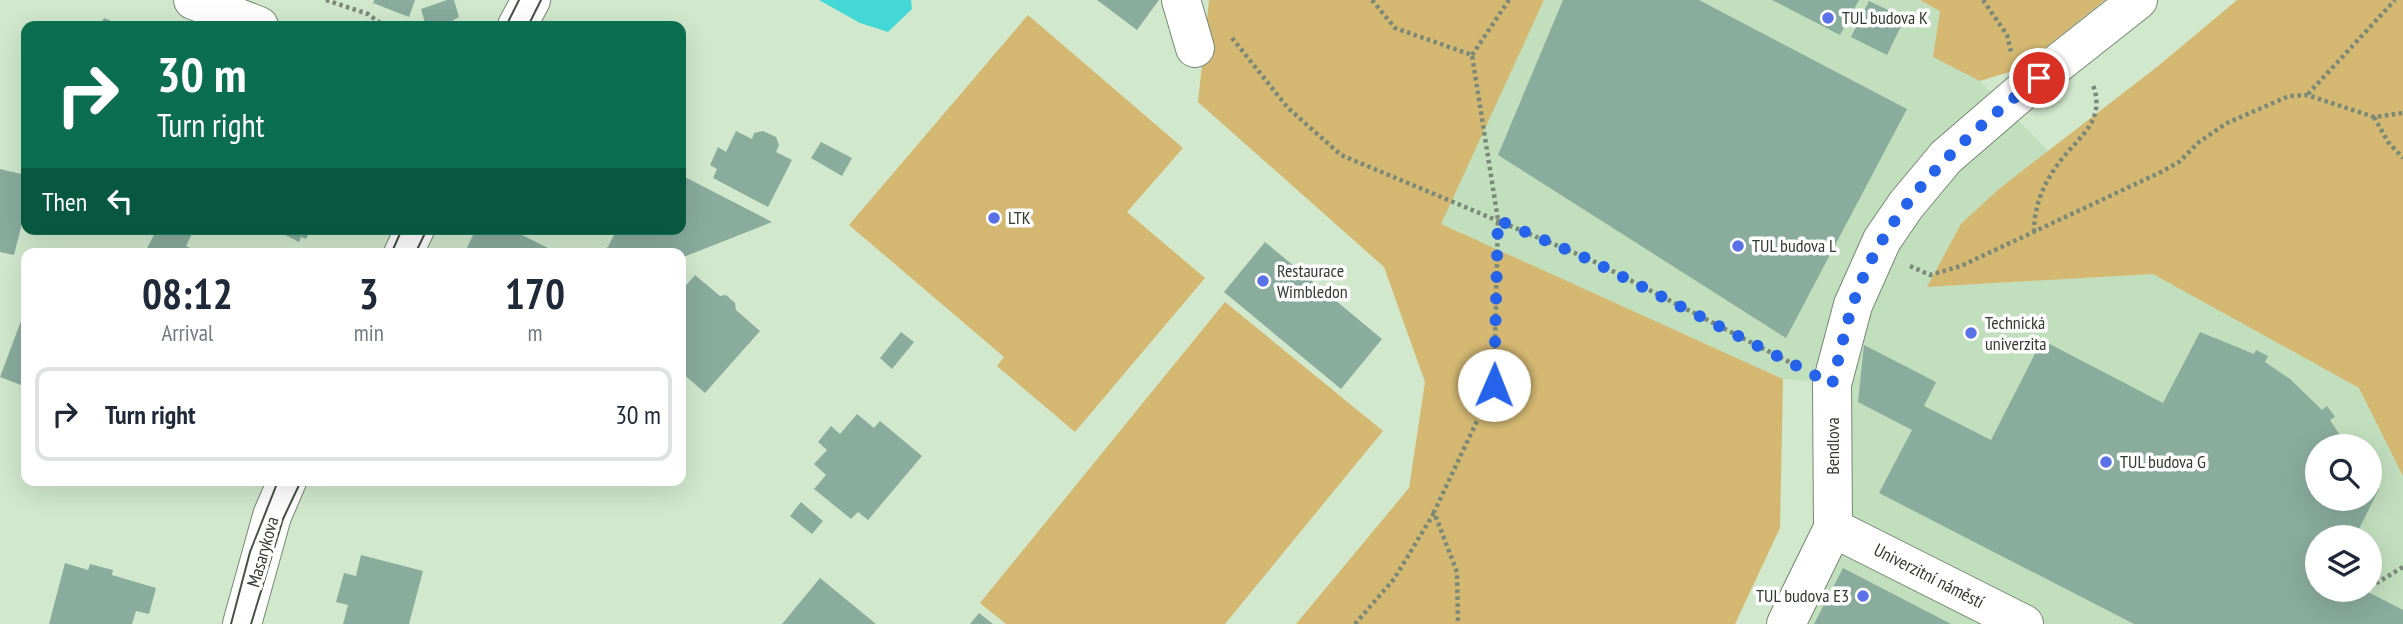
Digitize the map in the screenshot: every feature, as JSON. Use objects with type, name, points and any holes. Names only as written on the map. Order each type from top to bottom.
[{"type":"street","points":[[193,0],[246,21]]},
{"type":"street","points":[[520,21],[531,0]]},
{"type":"street","points":[[1181,0],[1212,41]]},
{"type":"street","name":"Bendlova","points":[[1786,624],[1833,528],[1832,384],[1853,304],[1878,251],[1906,205],[1946,156],[2138,0]]},
{"type":"street","name":"Masarykova","points":[[242,624],[272,516],[285,486]]},
{"type":"street","name":"Univerzitní náměstí","points":[[1833,528],[2024,624]]},
{"type":"path","points":[[326,0],[368,14],[377,21]]},
{"type":"path","points":[[1372,0],[1395,28],[1472,55]]},
{"type":"path","points":[[1355,624],[1394,579],[1434,512],[1494,385],[1498,220],[1472,55],[1509,0]]},
{"type":"path","points":[[1983,0],[2007,35]]},
{"type":"path","points":[[2307,95],[2395,0]]},
{"type":"path","points":[[1212,41],[1341,155],[1588,259],[1832,384]]},
{"type":"path","points":[[2034,232],[2037,201],[2061,160],[2092,124],[2098,110],[2094,86],[2073,51]]},
{"type":"path","points":[[1878,251],[1930,275],[1961,266],[2179,162],[2199,142],[2240,117],[2289,96],[2307,95],[2374,117],[2403,113]]},
{"type":"path","points":[[2374,117],[2388,142],[2403,158]]},
{"type":"path","points":[[1434,512],[1457,572],[1458,624]]},
{"type":"path","points":[[2382,580],[2403,567]]},
{"type":"shaded area","points":[[1209,0],[1544,0],[1441,224],[1783,379],[1780,528],[1735,624],[1296,624],[1409,488],[1425,382],[1384,267],[1198,102]]},
{"type":"shaded area","name":"Technická univerzita","points":[[1544,0],[1920,0],[1940,10],[1933,57],[1980,81],[2049,152],[2000,188],[1928,287],[2153,274],[2359,388],[2382,434],[2403,476],[2403,624],[1804,624],[1845,544],[1818,382],[1783,379],[1440,224]]},
{"type":"shaded area","points":[[1920,0],[2105,0],[2019,69],[1980,81],[1933,57],[1940,11]]},
{"type":"shaded area","points":[[2237,0],[2403,0],[2403,476],[2359,388],[2153,274],[1927,287],[1961,224],[2000,188],[2157,67]]},
{"type":"shaded area","name":"LTK","points":[[1028,15],[1183,148],[1127,212],[1205,278],[1075,432],[997,366],[1004,357],[849,225]]},
{"type":"shaded area","points":[[1225,302],[1383,431],[1225,624],[1006,624],[980,603]]},
{"type":"water","points":[[819,0],[911,0],[912,9],[888,32],[860,23]]},
{"type":"building","points":[[374,0],[415,0],[409,17],[373,3]]},
{"type":"building","points":[[454,0],[459,17],[452,21],[425,21],[421,9]]},
{"type":"building","points":[[1097,0],[1159,0],[1137,30]]},
{"type":"building","name":"TUL budova L","points":[[1563,0],[1699,0],[1907,109],[1786,338],[1498,155]]},
{"type":"building","name":"TUL budova K","points":[[1772,0],[1859,0],[1840,35]]},
{"type":"building","points":[[1869,1],[1905,18],[1887,55],[1851,37]]},
{"type":"building","points":[[736,131],[752,139],[754,133],[763,131],[776,137],[779,145],[776,152],[792,160],[768,207],[713,178],[717,169],[710,165],[718,147],[726,152]]},
{"type":"building","points":[[821,142],[852,158],[842,176],[811,158]]},
{"type":"building","points":[[0,169],[21,174],[21,228],[14,255],[0,252]]},
{"type":"building","points":[[686,178],[772,222],[686,256],[686,248],[606,248],[614,235],[686,235]]},
{"type":"building","points":[[154,235],[191,235],[186,246],[190,248],[147,248]]},
{"type":"building","points":[[286,235],[308,235],[306,239],[301,237],[299,242]]},
{"type":"building","points":[[473,235],[522,235],[548,248],[467,248]]},
{"type":"building","points":[[1265,242],[1382,339],[1341,389],[1224,292]]},
{"type":"building","points":[[695,275],[720,296],[726,295],[735,303],[736,310],[760,331],[705,393],[686,376],[686,285]]},
{"type":"building","points":[[21,321],[21,385],[0,377]]},
{"type":"building","points":[[901,332],[914,342],[892,369],[880,358]]},
{"type":"building","name":"TUL budova G","points":[[2200,332],[2254,354],[2256,350],[2268,356],[2265,362],[2290,379],[2322,410],[2327,406],[2335,417],[2330,420],[2339,434],[2305,434],[2305,511],[2368,511],[2361,525],[2305,525],[2305,602],[2382,602],[2382,599],[2403,610],[2403,624],[2134,624],[1879,493],[1912,430],[1858,402],[1864,345],[1936,382],[1924,406],[1991,440],[2042,340],[2163,403]]},
{"type":"building","points":[[857,414],[874,428],[880,421],[922,456],[868,520],[858,512],[851,519],[814,489],[826,475],[814,464],[827,450],[818,442],[831,426],[840,434]]},
{"type":"building","points":[[801,502],[823,521],[812,534],[790,516]]},
{"type":"building","points":[[361,555],[423,571],[409,624],[343,624],[348,605],[336,602],[344,573],[356,576]]},
{"type":"building","points":[[65,563],[88,570],[90,564],[113,570],[112,575],[156,588],[149,614],[136,611],[132,624],[49,624]]},
{"type":"building","name":"TUL budova E3","points":[[1843,568],[1951,624],[1814,624]]},
{"type":"building","points":[[820,578],[876,624],[782,624]]},
{"type":"building","points":[[979,613],[993,624],[970,624]]},
{"type":"tram line","points":[[508,21],[519,0]]},
{"type":"tram line","points":[[530,21],[541,0]]},
{"type":"tram line","points":[[394,248],[399,235]]},
{"type":"tram line","points":[[418,248],[424,235]]},
{"type":"tram line","points":[[231,624],[250,552],[276,486]]},
{"type":"tram line","points":[[251,624],[283,519],[299,486]]},
{"type":"place","name":"TUL budova K","points":[[1828,18]]},
{"type":"place","name":"LTK","points":[[994,218]]},
{"type":"place","name":"TUL budova L","points":[[1738,246]]},
{"type":"place","name":"Restaurace Wimbledon","points":[[1263,281]]},
{"type":"place","name":"Technická univerzita","points":[[1971,333]]},
{"type":"place","name":"TUL budova G","points":[[2106,462]]},
{"type":"place","name":"TUL budova E3","points":[[1863,596]]},
{"type":"route","points":[[1494,385],[1498,220],[1588,259],[1832,384],[1853,304],[1882,240],[1906,205],[1946,156],[2039,78]]}]
